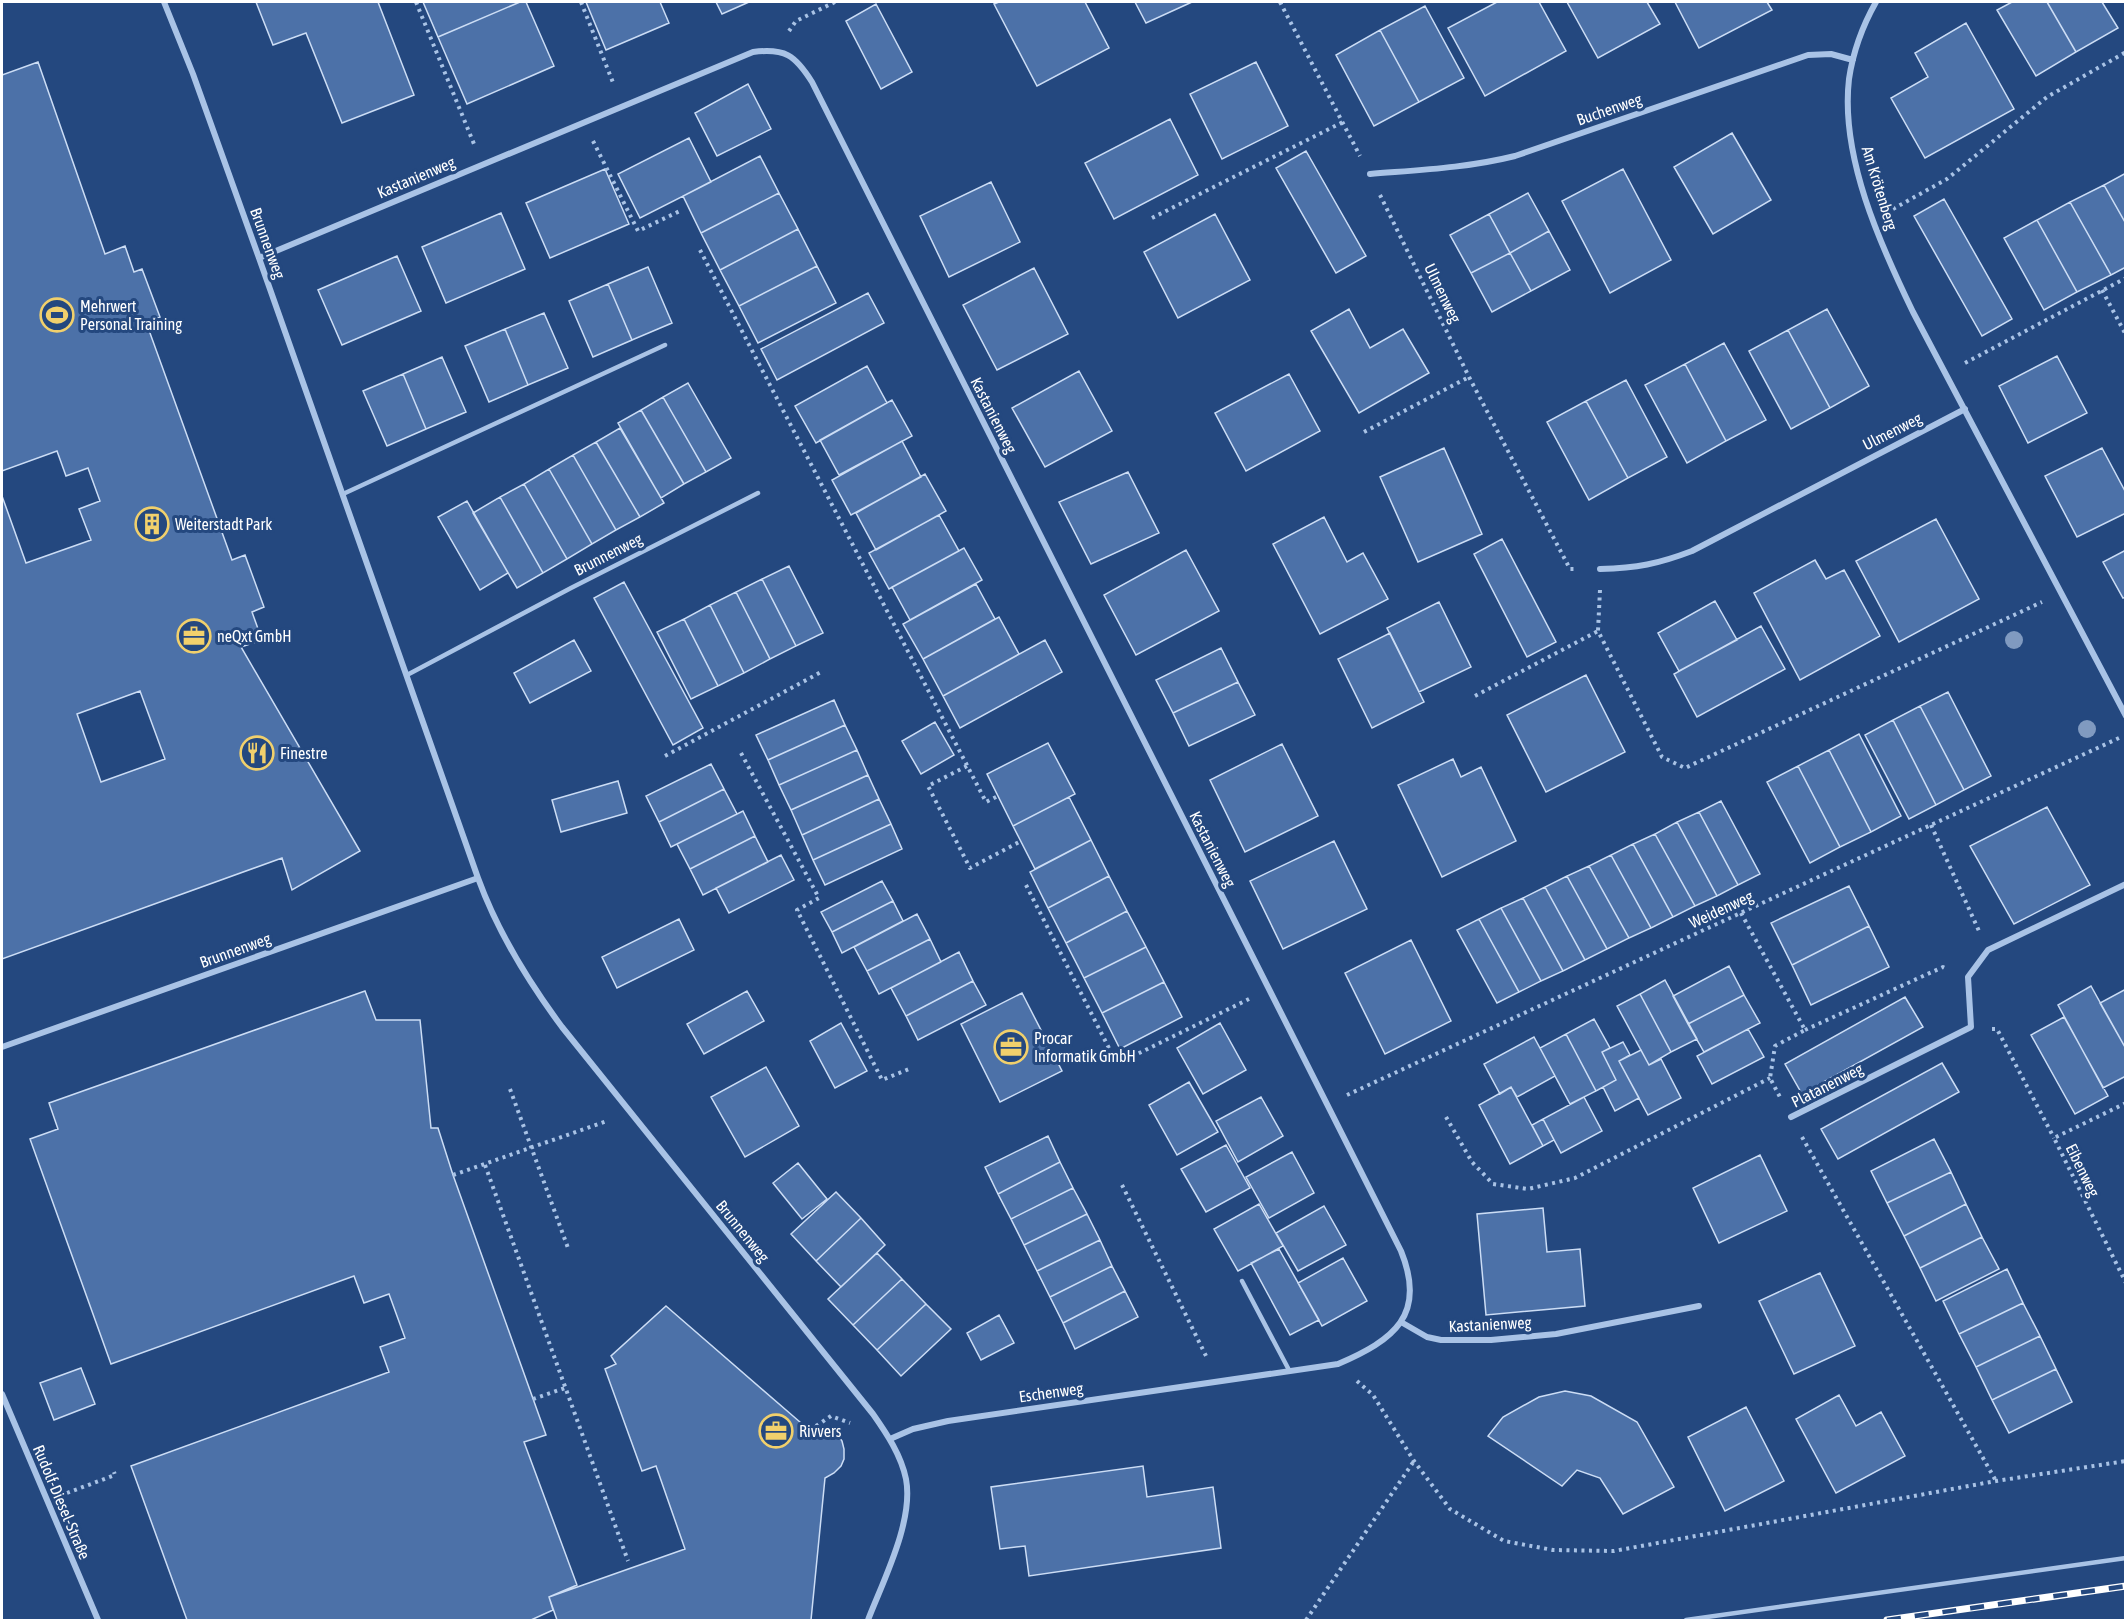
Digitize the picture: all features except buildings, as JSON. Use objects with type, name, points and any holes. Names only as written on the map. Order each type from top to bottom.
[{"type":"street","name":"Brunnenweg","points":[[164,2],[193,74],[478,878],[498,927],[525,975],[562,1028],[873,1414],[890,1439],[906,1478],[906,1511],[901,1533],[868,1620]]},
{"type":"street","name":"Am Krötenberg","points":[[1876,2],[1861,34],[1849,81],[1848,112],[1853,150],[1861,182],[1897,278],[2126,716]]},
{"type":"street","name":"Kastanienweg","points":[[259,258],[735,58],[760,51],[782,51],[802,66],[812,82],[1407,1267],[1411,1283],[1411,1298],[1401,1322],[1414,1331],[1434,1338],[1463,1341],[1491,1340],[1556,1334],[1699,1306]]},
{"type":"street","name":"Buchenweg","points":[[1370,174],[1494,161],[1515,156],[1808,55],[1831,54],[1853,60]]},
{"type":"street","name":"Ulmenweg","points":[[1600,569],[1635,568],[1665,561],[1692,550],[1965,409]]},
{"type":"street","name":"Brunnenweg","points":[[2,1047],[478,878]]},
{"type":"street","points":[[1971,1027],[1968,977],[1988,950],[2126,884]]},
{"type":"street","name":"Platanenweg","points":[[1791,1117],[1971,1027]]},
{"type":"street","name":"Eschenweg","points":[[890,1439],[913,1429],[948,1421],[1338,1364],[1375,1345],[1401,1322]]},
{"type":"street","name":"Rudolf-Diesel-Straße","points":[[2,1394],[98,1620]]},
{"type":"lane","points":[[343,494],[665,345]]},
{"type":"lane","name":"Brunnenweg","points":[[407,675],[758,493]]},
{"type":"lane","points":[[1242,1281],[1289,1370]]},
{"type":"lane","points":[[1686,1620],[2126,1558]]},
{"type":"path","points":[[416,2],[482,164]]},
{"type":"path","points":[[581,2],[622,105]]},
{"type":"path","points":[[782,51],[796,21],[835,2]]},
{"type":"path","name":"Ulmenweg","points":[[1280,2],[1370,174],[1469,377],[1570,569],[1600,569]]},
{"type":"path","points":[[1874,219],[1947,179],[2047,97],[2126,52]]},
{"type":"path","points":[[584,122],[638,231],[681,210]]},
{"type":"path","points":[[1152,218],[1343,122]]},
{"type":"path","points":[[700,250],[986,802],[998,796]]},
{"type":"path","points":[[1946,373],[2126,278]]},
{"type":"path","points":[[2102,290],[2126,335]]},
{"type":"path","points":[[1364,432],[1469,377]]},
{"type":"path","points":[[1600,569],[1598,631],[1662,757],[1685,768],[2062,593]]},
{"type":"path","points":[[1475,696],[1598,631]]},
{"type":"path","points":[[665,756],[823,671]]},
{"type":"path","name":"Weidenweg","points":[[1327,1105],[2126,736]]},
{"type":"path","points":[[741,753],[819,898],[797,910],[882,1080],[909,1069]]},
{"type":"path","points":[[967,766],[928,786],[970,867],[1021,841]]},
{"type":"path","points":[[1931,825],[1988,950]]},
{"type":"path","points":[[1026,885],[1117,1064],[1269,989]]},
{"type":"path","points":[[1741,914],[1804,1030]]},
{"type":"path","points":[[1791,1117],[1770,1078],[1775,1046],[1804,1030],[1943,967],[1968,977]]},
{"type":"path","points":[[1971,1027],[1997,1029],[2054,1138]]},
{"type":"path","points":[[1446,1116],[1472,1162],[1493,1184],[1528,1189],[1575,1178],[1770,1078]]},
{"type":"path","points":[[510,1089],[568,1248]]},
{"type":"path","name":"Eibenweg","points":[[2126,1103],[2054,1138],[2126,1283]]},
{"type":"path","points":[[453,1174],[485,1165],[630,1112]]},
{"type":"path","name":"Platanenweg","points":[[1791,1117],[1996,1481]]},
{"type":"path","points":[[485,1165],[628,1561]]},
{"type":"path","points":[[1122,1185],[1218,1381]]},
{"type":"path","points":[[1338,1364],[1373,1395],[1414,1461],[1450,1509],[1504,1541],[1552,1550],[1614,1551],[1996,1481],[2126,1461]]},
{"type":"path","points":[[533,1399],[565,1388]]},
{"type":"path","points":[[816,1426],[831,1416],[848,1424]]},
{"type":"path","points":[[1306,1620],[1414,1461]]},
{"type":"path","points":[[47,1500],[115,1475],[114,1472]]},
{"type":"railway","points":[[1887,1620],[2126,1586]]},
{"type":"place","name":"Mehrwert Personal Training","points":[[57,315]]},
{"type":"place","name":"Weiterstadt Park","points":[[152,524]]},
{"type":"place","name":"neQxt GmbH","points":[[194,636]]},
{"type":"place","name":"Finestre","points":[[257,753]]},
{"type":"place","name":"Procar Informatik GmbH","points":[[1011,1047]]},
{"type":"place","name":"Rivvers","points":[[776,1431]]}]
